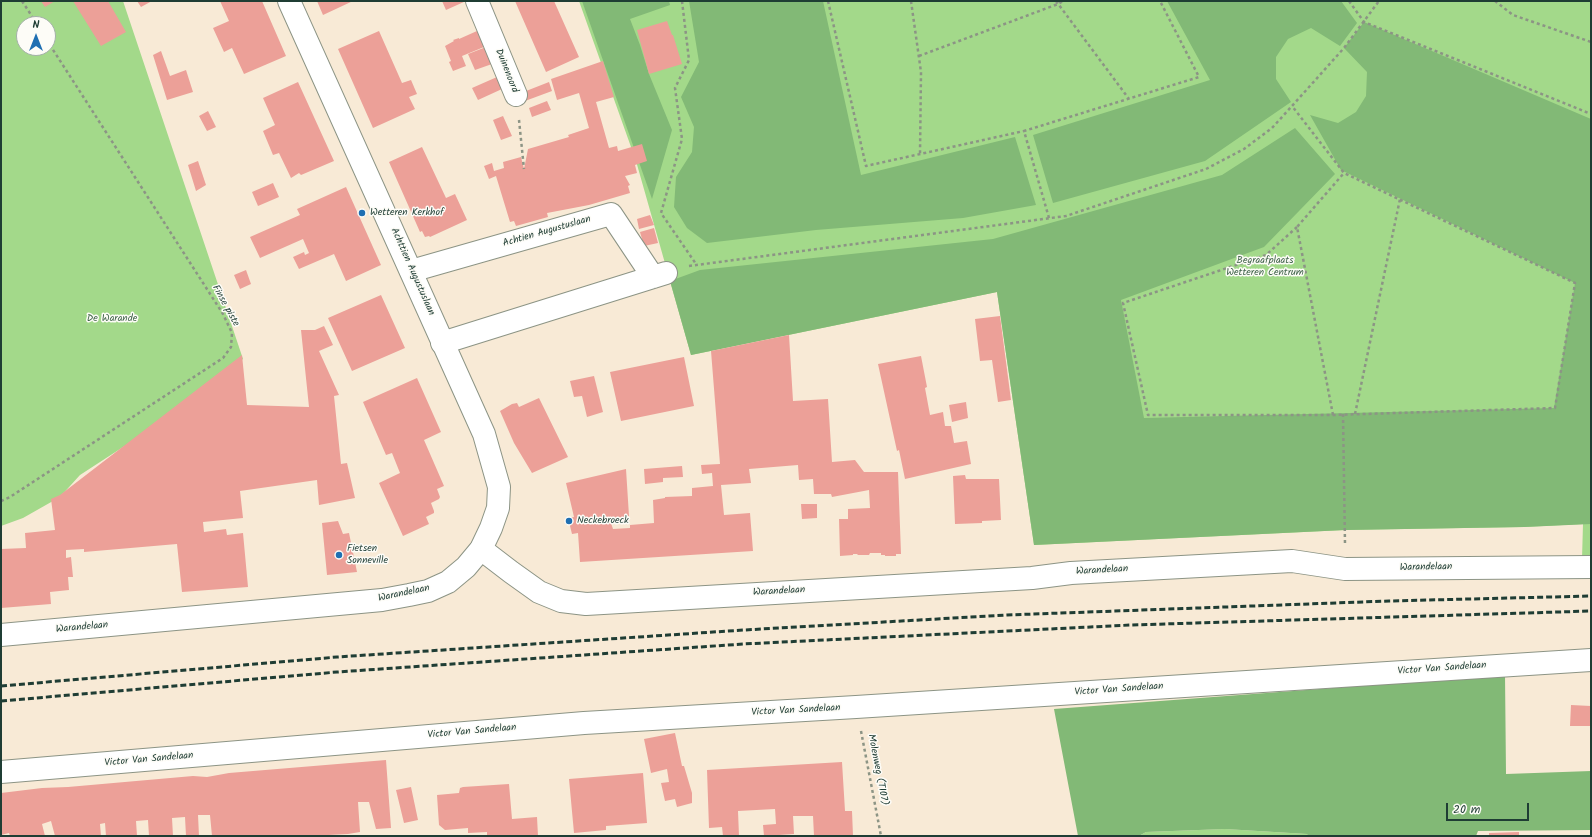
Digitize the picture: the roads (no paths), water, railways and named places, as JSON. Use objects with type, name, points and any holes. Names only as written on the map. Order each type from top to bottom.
[{"type":"street","name":"Achttien Augustuslaan","points":[[289,1],[484,434],[499,487],[498,508],[491,528],[481,548]]},
{"type":"street","name":"Duinenoord","points":[[478,1],[516,95]]},
{"type":"street","name":"Achtien Augustuslaan","points":[[411,271],[611,214],[660,275],[442,343]]},
{"type":"street","name":"Warandelaan","points":[[1,635],[374,601],[409,595],[428,591],[448,582],[466,567],[481,548],[539,592],[561,601],[586,604],[1032,578],[1071,573],[1292,561],[1345,569],[1591,567]]},
{"type":"street","name":"Victor Van Sandelaan","points":[[1,772],[577,723],[856,707],[1591,660]]},
{"type":"railway","points":[[1,686],[337,657],[744,630],[1007,615],[1389,601],[1591,596]]},
{"type":"railway","points":[[1,701],[337,672],[743,644],[1131,625],[1591,611]]},
{"type":"place","name":"Wetteren Kerkhof","points":[[362,213]]},
{"type":"place","name":"Neckebroeck","points":[[569,521]]},
{"type":"place","name":"Fietsen Sonneville","points":[[339,555]]},
{"type":"park label","name":"Begraafplaats Wetteren Centrum","points":[[1265,266]]},
{"type":"park label","name":"De Warande","points":[[112,319]]}]
